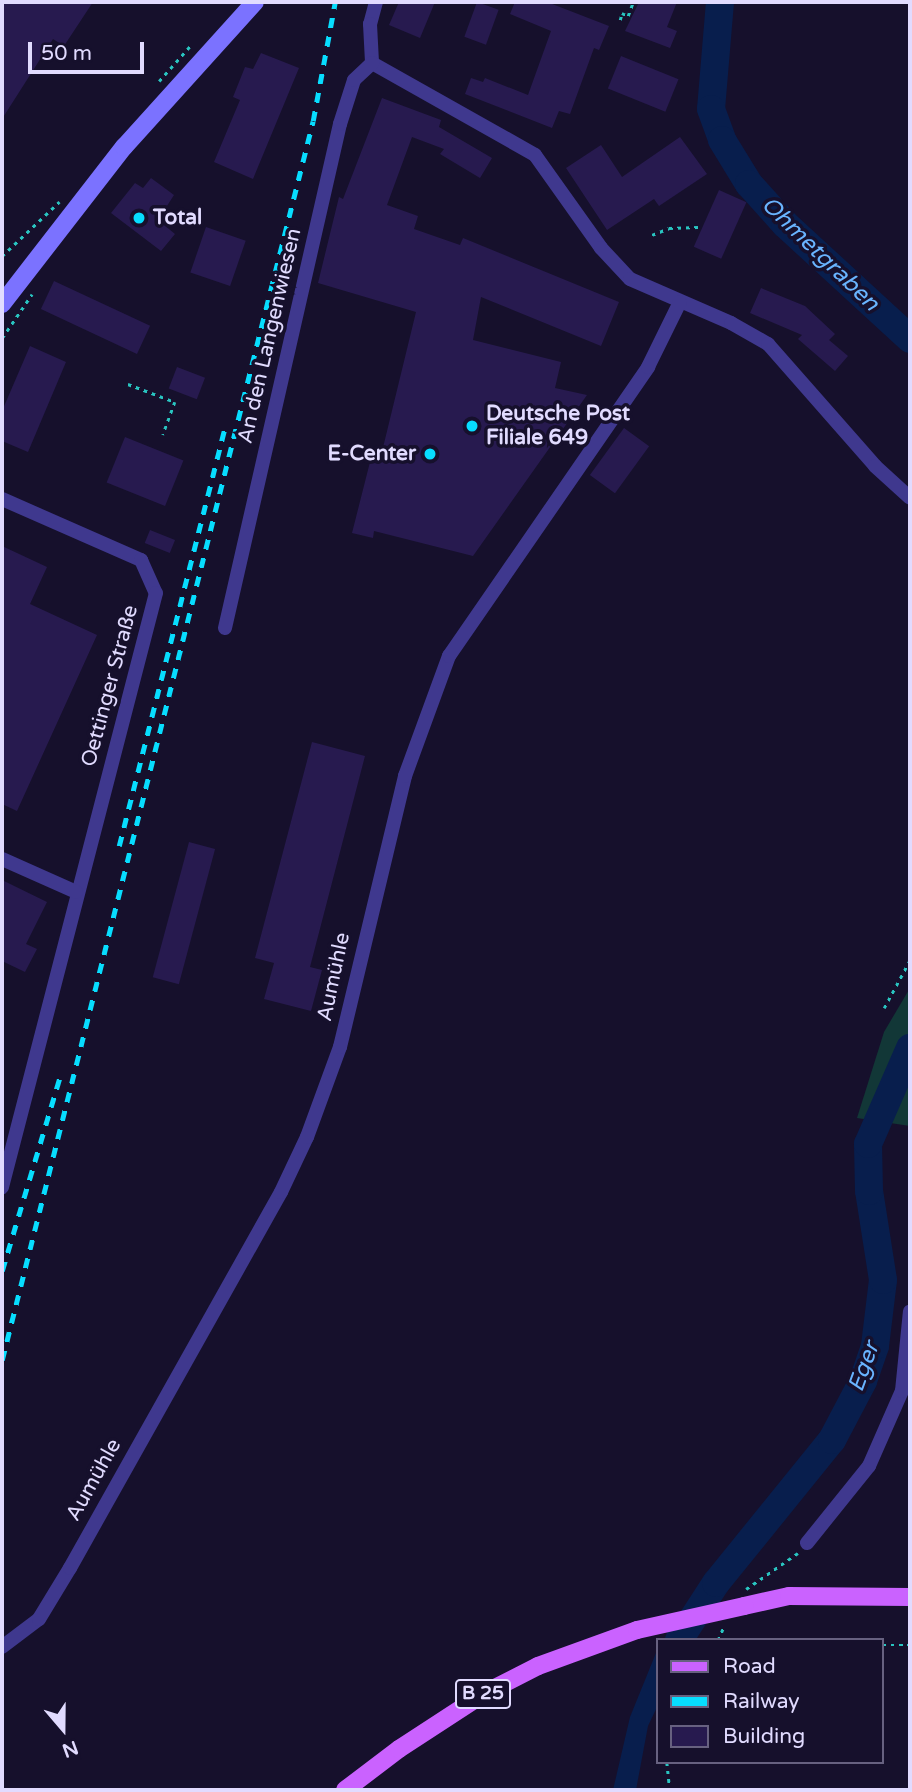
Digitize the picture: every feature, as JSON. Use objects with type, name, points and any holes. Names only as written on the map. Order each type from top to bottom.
[{"type":"main road","points":[[3,299],[148,117],[255,2]]},
{"type":"main road","name":"B 25","points":[[345,1790],[398,1749],[485,1693],[538,1666],[637,1630],[789,1596],[910,1597]]},
{"type":"street","points":[[376,2],[370,24],[372,63],[535,155],[601,248],[629,279],[768,344],[875,466],[910,498]]},
{"type":"street","name":"An den Langenwiesen","points":[[225,628],[340,124],[354,80],[372,63]]},
{"type":"street","name":"Aumühle","points":[[2,1647],[39,1619],[70,1568],[281,1192],[307,1137],[340,1047],[405,776],[449,656],[648,367],[680,302]]},
{"type":"street","name":"Oettinger Straße","points":[[2,499],[141,561],[156,593],[76,892],[2,1187]]},
{"type":"street","points":[[2,859],[76,892]]},
{"type":"street","points":[[807,1543],[869,1466],[902,1391],[910,1311]]},
{"type":"path","points":[[620,20],[622,13],[628,16],[633,2]]},
{"type":"path","points":[[652,235],[669,228],[698,227]]},
{"type":"path","points":[[128,384],[175,402],[163,435]]},
{"type":"path","points":[[884,1009],[910,960]]},
{"type":"path","points":[[884,1645],[910,1645]]},
{"type":"path","points":[[667,1764],[670,1790]]},
{"type":"green space","points":[[910,988],[910,1126],[857,1118],[884,1032]]},
{"type":"water","points":[[656,1653],[656,1709],[648,1726],[636,1790],[613,1790],[630,1717]]},
{"type":"building","points":[[2,2],[93,2],[64,46],[53,39],[2,119]]},
{"type":"building","points":[[399,2],[435,2],[420,38],[389,25]]},
{"type":"building","points":[[477,2],[499,10],[486,45],[464,37]]},
{"type":"building","points":[[515,2],[547,2],[609,26],[599,50],[594,48],[570,114],[559,111],[552,128],[465,94],[471,78],[483,82],[485,78],[528,95],[551,31],[510,14]]},
{"type":"building","points":[[639,2],[677,2],[667,27],[677,31],[670,48],[625,31]]},
{"type":"building","points":[[261,53],[299,68],[253,179],[214,162],[240,100],[233,97],[245,67],[253,69]]},
{"type":"building","points":[[621,56],[678,79],[665,112],[608,88]]},
{"type":"building","points":[[382,98],[441,120],[439,127],[492,158],[480,178],[440,154],[444,149],[412,137],[387,205],[418,216],[414,229],[460,245],[463,238],[619,302],[601,346],[481,297],[473,340],[561,362],[555,388],[587,395],[473,556],[374,531],[373,538],[352,533],[370,462],[379,464],[416,312],[318,283],[339,197],[343,199]]},
{"type":"building","points":[[680,137],[707,174],[659,206],[654,199],[607,230],[566,168],[601,145],[622,177]]},
{"type":"building","points":[[151,178],[174,195],[158,220],[175,234],[161,251],[111,213],[135,183],[143,188]]},
{"type":"building","points":[[719,190],[746,202],[721,259],[694,247]]},
{"type":"building","points":[[206,227],[246,241],[230,286],[190,272]]},
{"type":"building","points":[[54,281],[150,326],[137,354],[41,309]]},
{"type":"building","points":[[761,288],[805,306],[835,334],[829,340],[848,356],[835,371],[798,339],[802,335],[750,313]]},
{"type":"building","points":[[30,346],[66,362],[28,452],[2,441],[2,411]]},
{"type":"building","points":[[177,367],[205,378],[197,399],[169,388]]},
{"type":"building","points":[[624,428],[649,446],[615,493],[590,475]]},
{"type":"building","points":[[125,437],[183,461],[165,506],[107,482]]},
{"type":"building","points":[[150,530],[175,540],[170,553],[145,543]]},
{"type":"building","points":[[2,546],[47,567],[30,604],[97,635],[17,811],[2,804]]},
{"type":"building","points":[[312,742],[365,756],[310,967],[322,970],[311,1011],[264,999],[274,963],[255,958]]},
{"type":"building","points":[[189,842],[215,849],[179,984],[153,977]]},
{"type":"building","points":[[2,880],[47,902],[26,944],[37,949],[25,972],[2,961]]},
{"type":"waterway","name":"Ohmetgraben","points":[[720,2],[711,109],[722,140],[749,184],[785,224],[910,339]]},
{"type":"waterway","name":"Eger","points":[[680,1638],[716,1583],[832,1440],[863,1381],[875,1346],[883,1280],[869,1191],[868,1144],[910,1048]]},
{"type":"railway","points":[[2,1360],[313,121],[335,2]]},
{"type":"railway","points":[[119,846],[225,428]]},
{"type":"railway","points":[[2,1271],[61,1073]]},
{"type":"place","name":"Total","points":[[139,218]]},
{"type":"place","name":"Deutsche Post Filiale 649","points":[[472,426]]},
{"type":"place","name":"E-Center","points":[[430,454]]}]
